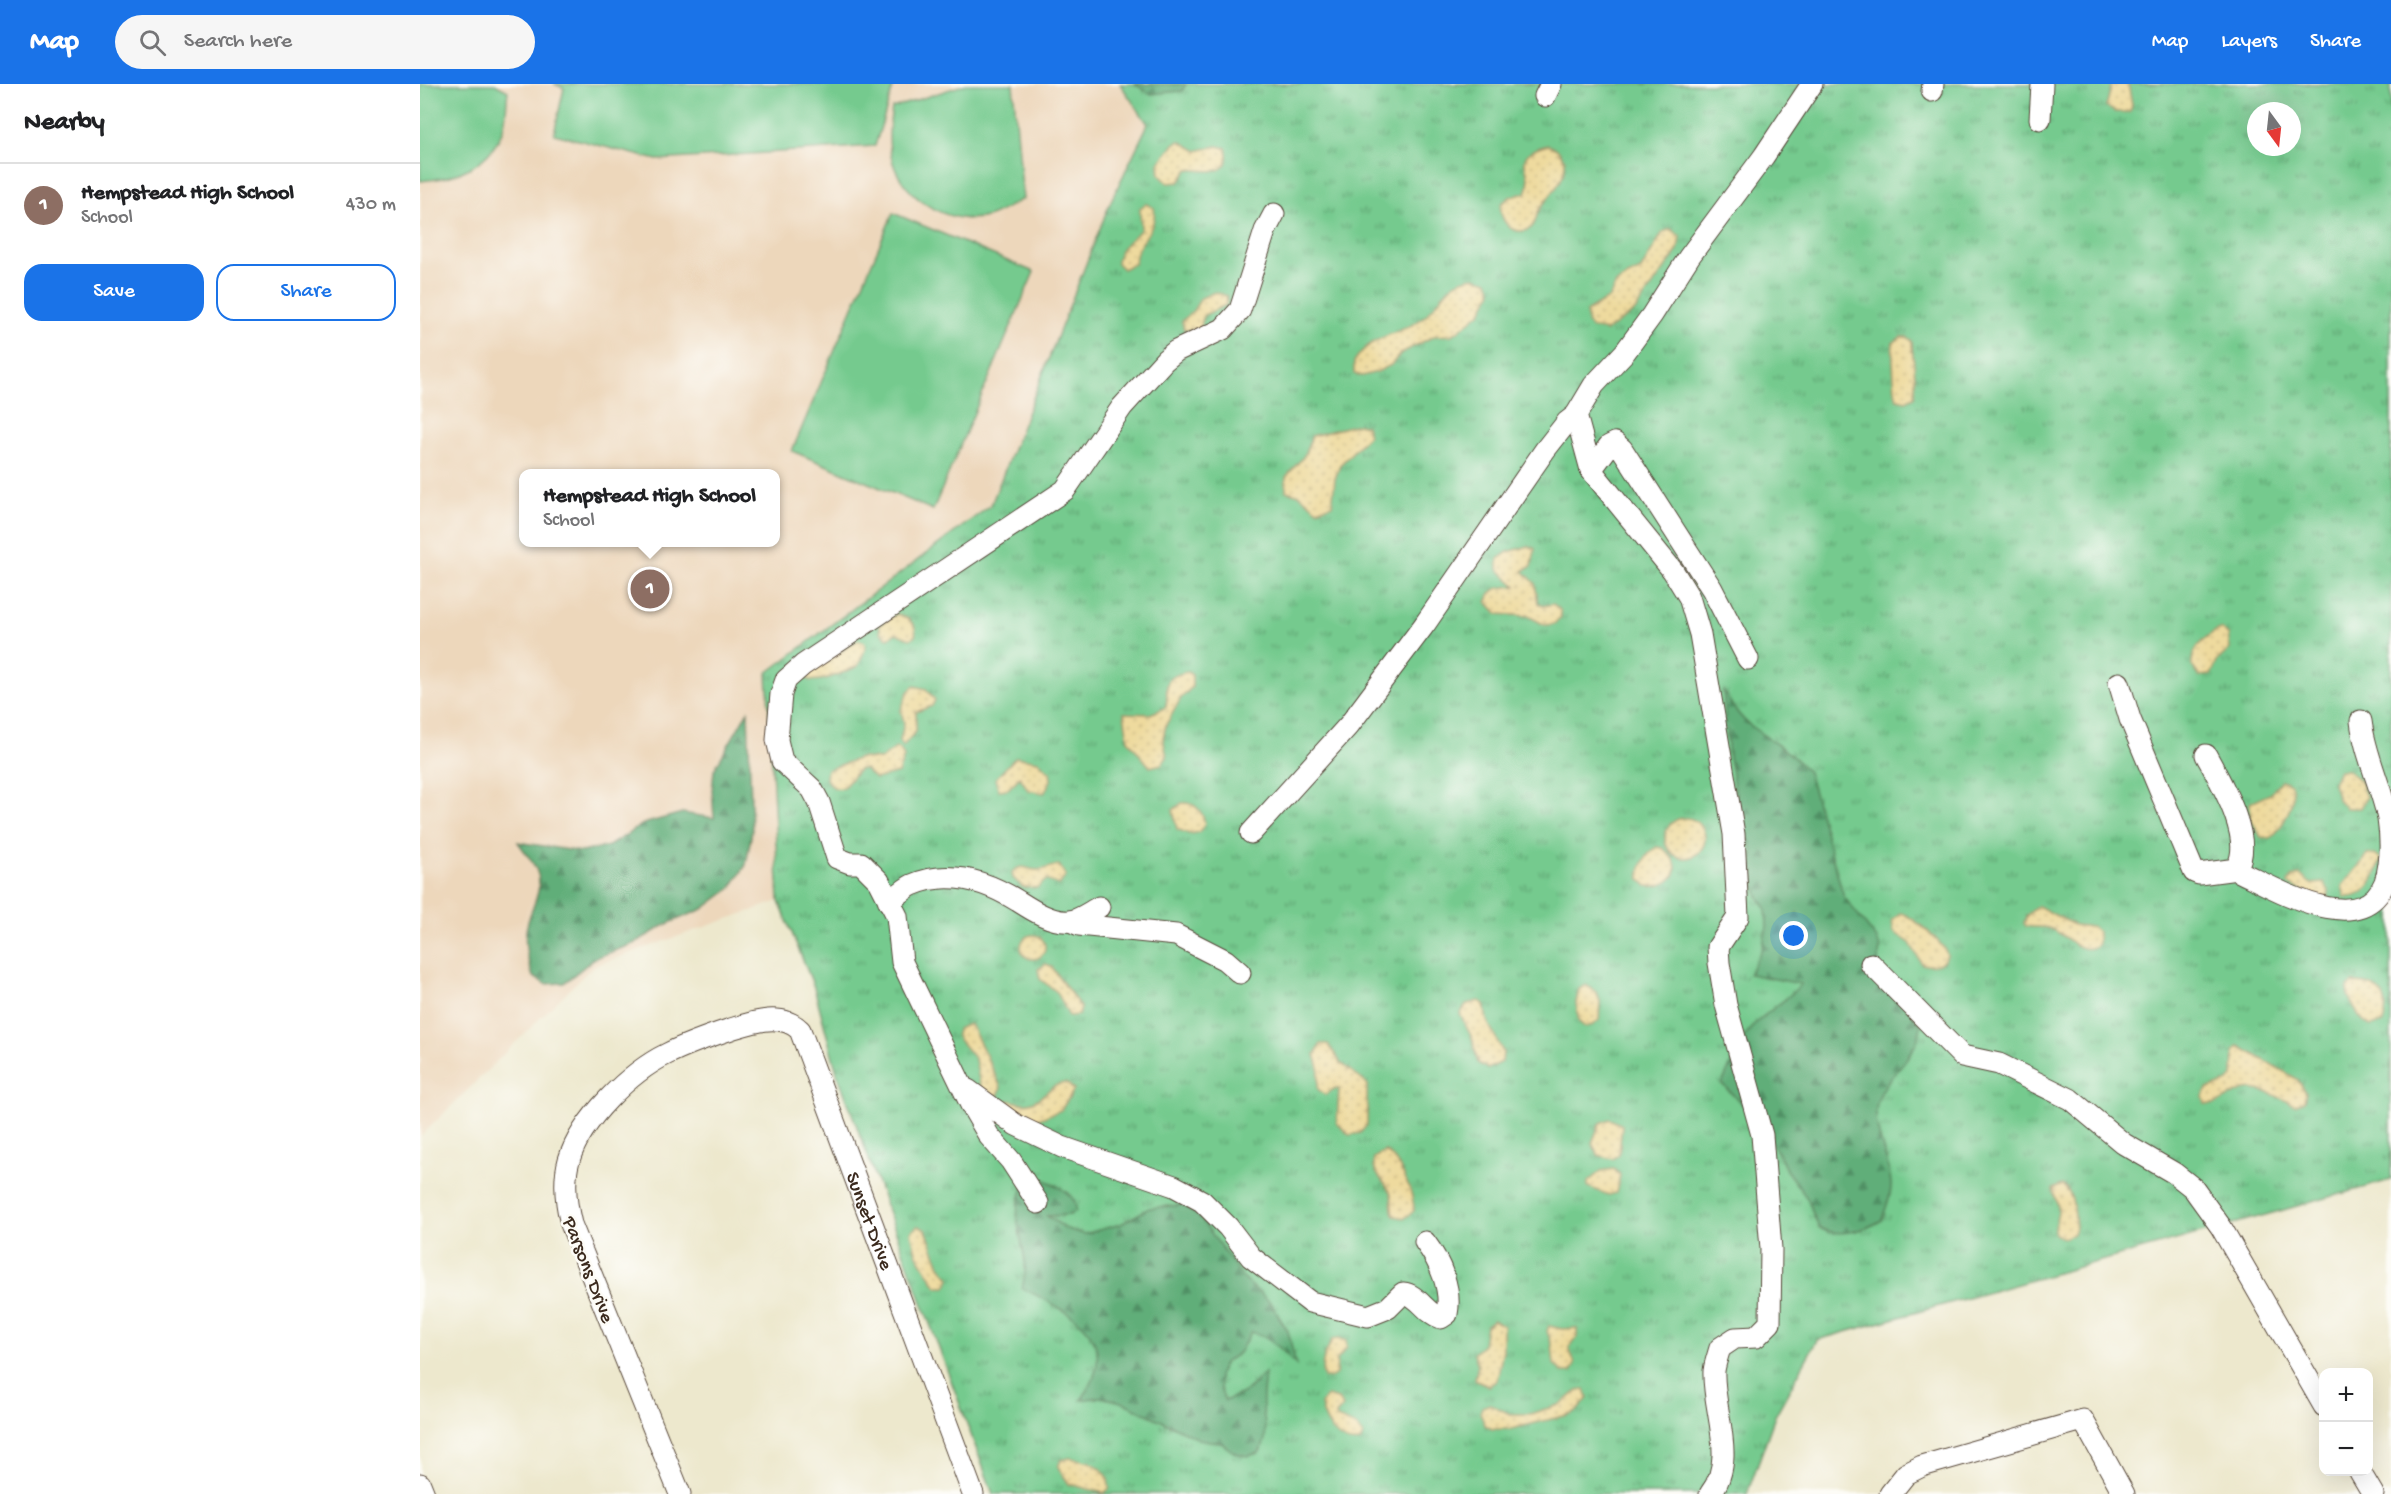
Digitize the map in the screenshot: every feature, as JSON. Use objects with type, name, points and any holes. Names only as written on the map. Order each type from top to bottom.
[{"type":"street","points":[[1251,832],[1349,725],[1463,571],[1545,450],[1567,422],[1576,415],[1594,385],[1625,352],[1652,315],[1689,257],[1764,156],[1812,84]]},
{"type":"street","points":[[2040,119],[2042,84]]},
{"type":"street","points":[[1038,1203],[1011,1161],[989,1136],[963,1086],[902,962],[897,916],[879,881],[861,863],[850,863],[837,858],[812,789],[782,761],[777,740],[777,715],[786,680],[853,629],[1065,490],[1122,407],[1165,360],[1176,351],[1218,332],[1236,315],[1249,285],[1265,231],[1274,214]]},
{"type":"street","points":[[1576,415],[1591,470],[1684,588],[1700,634],[1734,834],[1738,917],[1718,946],[1719,963],[1726,1005],[1762,1135],[1771,1249],[1770,1323],[1756,1337],[1735,1338],[1720,1348],[1714,1370],[1724,1439],[1718,1479],[1710,1494]]},
{"type":"street","points":[[1591,470],[1609,446],[1615,442],[1646,482],[1712,589],[1748,660]]},
{"type":"street","points":[[1620,505],[1646,482]]},
{"type":"street","points":[[2119,683],[2130,718],[2194,872],[2199,874],[2237,869],[2288,896],[2317,906],[2351,908],[2363,906],[2375,899],[2387,876],[2390,837],[2388,819],[2367,752],[2361,721]]},
{"type":"street","points":[[2206,755],[2223,786],[2244,846],[2237,869]]},
{"type":"street","points":[[889,902],[911,886],[940,878],[962,878],[985,883],[1037,913],[1079,925],[1176,934],[1225,960],[1240,973]]},
{"type":"street","points":[[1070,921],[1099,907]]},
{"type":"street","points":[[1871,963],[1962,1056],[1999,1064],[2070,1099],[2124,1144],[2174,1173],[2193,1188],[2221,1227],[2319,1398]]},
{"type":"street","name":"Sunset Drive","points":[[716,1034],[758,1021],[793,1023],[800,1030],[973,1494]]},
{"type":"street","name":"Parsons Drive","points":[[680,1494],[571,1224],[566,1201],[569,1161],[584,1128],[614,1094],[667,1053],[716,1034]]},
{"type":"street","points":[[963,1086],[1016,1125],[1062,1147],[1174,1186],[1202,1201],[1228,1227],[1251,1257],[1310,1302],[1368,1316],[1388,1308],[1403,1293],[1408,1293],[1433,1316],[1441,1318],[1447,1314],[1449,1305],[1444,1278],[1437,1258],[1425,1242]]},
{"type":"street","points":[[1890,1494],[1906,1474],[1922,1466],[2083,1420],[2124,1494]]},
{"type":"street","points":[[2362,1476],[2373,1494]]},
{"type":"street","points":[[420,1484],[424,1494]]},
{"type":"shaded area","points":[[420,84],[1120,84],[1148,124],[1110,203],[991,505],[767,673],[779,901],[593,966],[420,1137]]},
{"type":"green space","points":[[420,84],[495,84],[508,91],[503,129],[490,152],[481,161],[446,177],[420,181]]},
{"type":"green space","points":[[554,84],[894,84],[875,146],[657,160],[554,134],[564,88]]},
{"type":"green space","points":[[966,84],[1013,84],[1023,199],[990,216],[975,219],[946,214],[919,199],[899,176],[893,163],[889,142],[892,108]]},
{"type":"green space","points":[[1120,84],[2391,84],[2391,1180],[1817,1340],[1775,1416],[1747,1494],[993,1494],[837,1073],[814,987],[779,901],[767,673],[991,505],[1110,203],[1148,124]]},
{"type":"green space","points":[[1134,84],[1186,84],[1182,91],[1151,94]]},
{"type":"green space","points":[[893,213],[1034,272],[933,510],[792,451]]},
{"type":"green space","points":[[1723,690],[1747,723],[1788,753],[1808,772],[1844,897],[1877,939],[1880,948],[1878,962],[1921,1026],[1914,1048],[1884,1088],[1876,1107],[1878,1129],[1891,1184],[1882,1220],[1851,1232],[1835,1233],[1819,1228],[1807,1198],[1786,1170],[1779,1154],[1744,1106],[1722,1084],[1748,1032],[1801,984],[1749,974],[1762,948],[1767,927],[1766,908],[1758,896],[1753,875],[1753,851],[1740,818],[1729,757]]},
{"type":"green space","points":[[748,711],[752,831],[746,865],[731,888],[703,909],[667,924],[633,944],[595,958],[564,983],[546,984],[533,977],[527,954],[526,937],[527,923],[538,893],[539,877],[518,842],[582,852],[609,846],[643,824],[682,813],[714,818],[712,790],[714,770]]},
{"type":"green space","points":[[1029,1172],[1066,1192],[1075,1203],[1076,1210],[1070,1215],[1047,1216],[1067,1229],[1084,1234],[1121,1224],[1149,1208],[1182,1205],[1199,1216],[1244,1279],[1270,1302],[1288,1331],[1296,1365],[1271,1340],[1251,1332],[1239,1353],[1225,1362],[1219,1374],[1220,1388],[1225,1401],[1245,1392],[1265,1373],[1263,1403],[1265,1436],[1259,1453],[1247,1456],[1235,1453],[1221,1443],[1199,1439],[1122,1402],[1100,1397],[1081,1400],[1093,1378],[1098,1360],[1095,1344],[1088,1331],[1075,1319],[1022,1288],[1025,1263],[1017,1210]]},
{"type":"sand","points":[[2112,84],[2128,84],[2132,105],[2130,112],[2116,112],[2106,107]]},
{"type":"sand","points":[[1180,141],[1197,151],[1217,146],[1226,148],[1225,164],[1221,169],[1208,171],[1188,169],[1179,182],[1168,183],[1160,175],[1159,163],[1175,143]]},
{"type":"sand","points":[[1548,145],[1557,149],[1565,160],[1563,175],[1538,211],[1532,227],[1517,231],[1504,221],[1501,204],[1510,197],[1526,193],[1528,178],[1525,159],[1535,149]]},
{"type":"sand","points":[[1146,204],[1154,208],[1153,224],[1139,248],[1135,263],[1123,269],[1117,263],[1119,253],[1141,229],[1140,208]]},
{"type":"sand","points":[[1671,229],[1680,236],[1678,250],[1634,312],[1606,331],[1592,328],[1588,324],[1586,312],[1609,298],[1616,284],[1622,279],[1641,270],[1663,232]]},
{"type":"sand","points":[[1475,277],[1488,281],[1492,291],[1481,312],[1458,331],[1451,335],[1434,336],[1401,353],[1391,365],[1377,372],[1362,376],[1354,374],[1354,362],[1370,344],[1420,320],[1452,285],[1458,281]]},
{"type":"sand","points":[[1215,292],[1227,296],[1226,305],[1204,315],[1200,329],[1184,330],[1182,321],[1193,311],[1201,298]]},
{"type":"sand","points":[[1901,337],[1907,337],[1912,341],[1915,378],[1914,397],[1906,401],[1897,399],[1894,380],[1893,343]]},
{"type":"sand","points":[[1358,424],[1366,426],[1369,435],[1340,465],[1335,479],[1332,505],[1317,510],[1300,495],[1286,491],[1286,477],[1304,456],[1312,436]]},
{"type":"sand","points":[[1529,546],[1535,549],[1532,566],[1523,571],[1535,583],[1538,603],[1543,606],[1553,604],[1560,610],[1561,617],[1554,624],[1545,625],[1528,616],[1498,614],[1487,602],[1494,590],[1516,586],[1498,569],[1498,559],[1508,552]]},
{"type":"sand","points":[[897,614],[911,622],[915,628],[915,636],[910,639],[896,633],[888,638],[881,633],[879,625]]},
{"type":"sand","points":[[2221,629],[2228,635],[2230,649],[2218,660],[2211,675],[2199,676],[2192,666],[2196,649],[2215,631]]},
{"type":"sand","points":[[858,640],[864,642],[866,647],[858,666],[825,679],[807,679],[805,674]]},
{"type":"sand","points":[[1188,672],[1192,675],[1192,687],[1181,698],[1166,725],[1163,738],[1167,757],[1162,764],[1150,767],[1128,740],[1124,713],[1150,714],[1165,708],[1168,682],[1178,674]]},
{"type":"sand","points":[[914,686],[926,689],[935,700],[932,706],[916,712],[916,731],[903,746],[900,741],[904,723],[901,710],[908,692]]},
{"type":"sand","points":[[896,748],[900,749],[904,757],[898,773],[875,779],[865,769],[860,769],[841,788],[832,786],[826,779],[827,770],[860,758],[881,759]]},
{"type":"sand","points":[[1016,757],[1038,761],[1050,772],[1051,780],[1044,793],[1028,790],[1020,777],[1008,789],[999,790],[995,779]]},
{"type":"sand","points":[[2339,770],[2348,770],[2360,781],[2366,797],[2360,808],[2346,808],[2338,799],[2333,783]]},
{"type":"sand","points":[[2281,780],[2291,784],[2291,805],[2275,833],[2270,838],[2261,837],[2250,817],[2250,803],[2270,794]]},
{"type":"sand","points":[[1182,803],[1191,804],[1200,811],[1205,823],[1200,832],[1189,834],[1177,829],[1173,810]]},
{"type":"sand","points":[[1685,818],[1699,824],[1705,838],[1699,852],[1685,858],[1671,852],[1665,838],[1671,824]]},
{"type":"sand","points":[[1657,847],[1663,848],[1673,859],[1675,874],[1668,882],[1658,886],[1647,886],[1640,879],[1642,865]]},
{"type":"sand","points":[[2375,854],[2381,859],[2369,885],[2353,897],[2345,897],[2342,886],[2368,855]]},
{"type":"sand","points":[[1059,865],[1066,876],[1059,885],[1046,880],[1037,888],[1023,887],[1013,878],[1012,872],[1023,867],[1039,870]]},
{"type":"sand","points":[[2300,875],[2311,884],[2324,883],[2329,891],[2328,897],[2323,900],[2288,884],[2292,877]]},
{"type":"sand","points":[[2038,906],[2074,925],[2092,927],[2098,932],[2098,944],[2086,949],[2051,929],[2026,926],[2024,923],[2027,915]]},
{"type":"sand","points":[[1900,913],[1919,924],[1934,937],[1947,955],[1943,961],[1933,965],[1922,964],[1910,943],[1894,932],[1892,921]]},
{"type":"sand","points":[[1033,935],[1041,939],[1045,947],[1041,955],[1033,959],[1025,955],[1021,947],[1025,939]]},
{"type":"sand","points":[[1046,964],[1051,966],[1081,1008],[1079,1015],[1069,1016],[1057,992],[1040,979],[1038,969]]},
{"type":"sand","points":[[2353,983],[2370,985],[2381,993],[2385,1005],[2383,1023],[2371,1026],[2359,1015],[2347,991],[2347,987]]},
{"type":"sand","points":[[1586,985],[1596,992],[1600,1001],[1599,1020],[1585,1027],[1579,1022],[1576,1003],[1579,989]]},
{"type":"sand","points":[[1479,1001],[1484,1004],[1487,1021],[1503,1052],[1502,1062],[1488,1069],[1478,1063],[1472,1038],[1460,1014],[1467,1004]]},
{"type":"sand","points":[[969,1024],[1001,1087],[998,1096],[981,1089],[975,1059],[957,1037],[957,1029]]},
{"type":"sand","points":[[1321,1044],[1328,1044],[1341,1063],[1367,1084],[1367,1125],[1360,1133],[1349,1135],[1337,1123],[1339,1089],[1335,1088],[1325,1095],[1318,1089],[1319,1068],[1315,1054]]},
{"type":"sand","points":[[2239,1046],[2297,1079],[2306,1092],[2304,1101],[2295,1105],[2271,1094],[2252,1089],[2215,1104],[2205,1104],[2203,1097],[2207,1089],[2226,1083],[2233,1077],[2234,1052]]},
{"type":"sand","points":[[1067,1083],[1074,1090],[1061,1110],[1034,1121],[1022,1117],[1001,1102],[1009,1100],[1029,1103],[1056,1085]]},
{"type":"sand","points":[[1610,1119],[1622,1125],[1619,1154],[1613,1159],[1598,1155],[1592,1143],[1600,1123]]},
{"type":"sand","points":[[1385,1151],[1391,1155],[1401,1169],[1412,1196],[1414,1211],[1405,1218],[1394,1216],[1391,1195],[1374,1168],[1374,1158]]},
{"type":"sand","points":[[1614,1169],[1620,1175],[1616,1193],[1609,1195],[1588,1187],[1588,1182],[1601,1171]]},
{"type":"sand","points":[[2062,1185],[2072,1200],[2075,1222],[2073,1234],[2063,1238],[2055,1234],[2054,1227],[2058,1209],[2053,1189]]},
{"type":"sand","points":[[918,1226],[926,1230],[940,1266],[950,1278],[946,1287],[937,1287],[916,1253],[911,1232]]},
{"type":"sand","points":[[1494,1320],[1503,1326],[1503,1350],[1497,1380],[1489,1386],[1475,1379],[1478,1365],[1474,1353],[1483,1345],[1486,1326]]},
{"type":"sand","points":[[1549,1326],[1562,1329],[1577,1328],[1577,1337],[1569,1348],[1575,1364],[1571,1372],[1562,1372],[1554,1364],[1552,1345],[1547,1331]]},
{"type":"sand","points":[[1339,1338],[1346,1341],[1347,1347],[1337,1360],[1336,1374],[1330,1378],[1324,1378],[1322,1368],[1326,1353],[1333,1339]]},
{"type":"sand","points":[[1578,1390],[1585,1390],[1588,1398],[1577,1411],[1511,1429],[1492,1429],[1485,1425],[1480,1413],[1482,1407],[1490,1404],[1510,1414],[1530,1414],[1562,1404]]},
{"type":"sand","points":[[1327,1396],[1338,1399],[1343,1407],[1336,1415],[1337,1418],[1356,1426],[1363,1435],[1360,1442],[1345,1441],[1329,1426],[1321,1405]]},
{"type":"sand","points":[[1070,1458],[1084,1460],[1097,1466],[1106,1475],[1109,1489],[1104,1493],[1069,1484],[1058,1467],[1061,1460]]},
{"type":"place","name":"Hempstead High School","points":[[650,589]]}]
